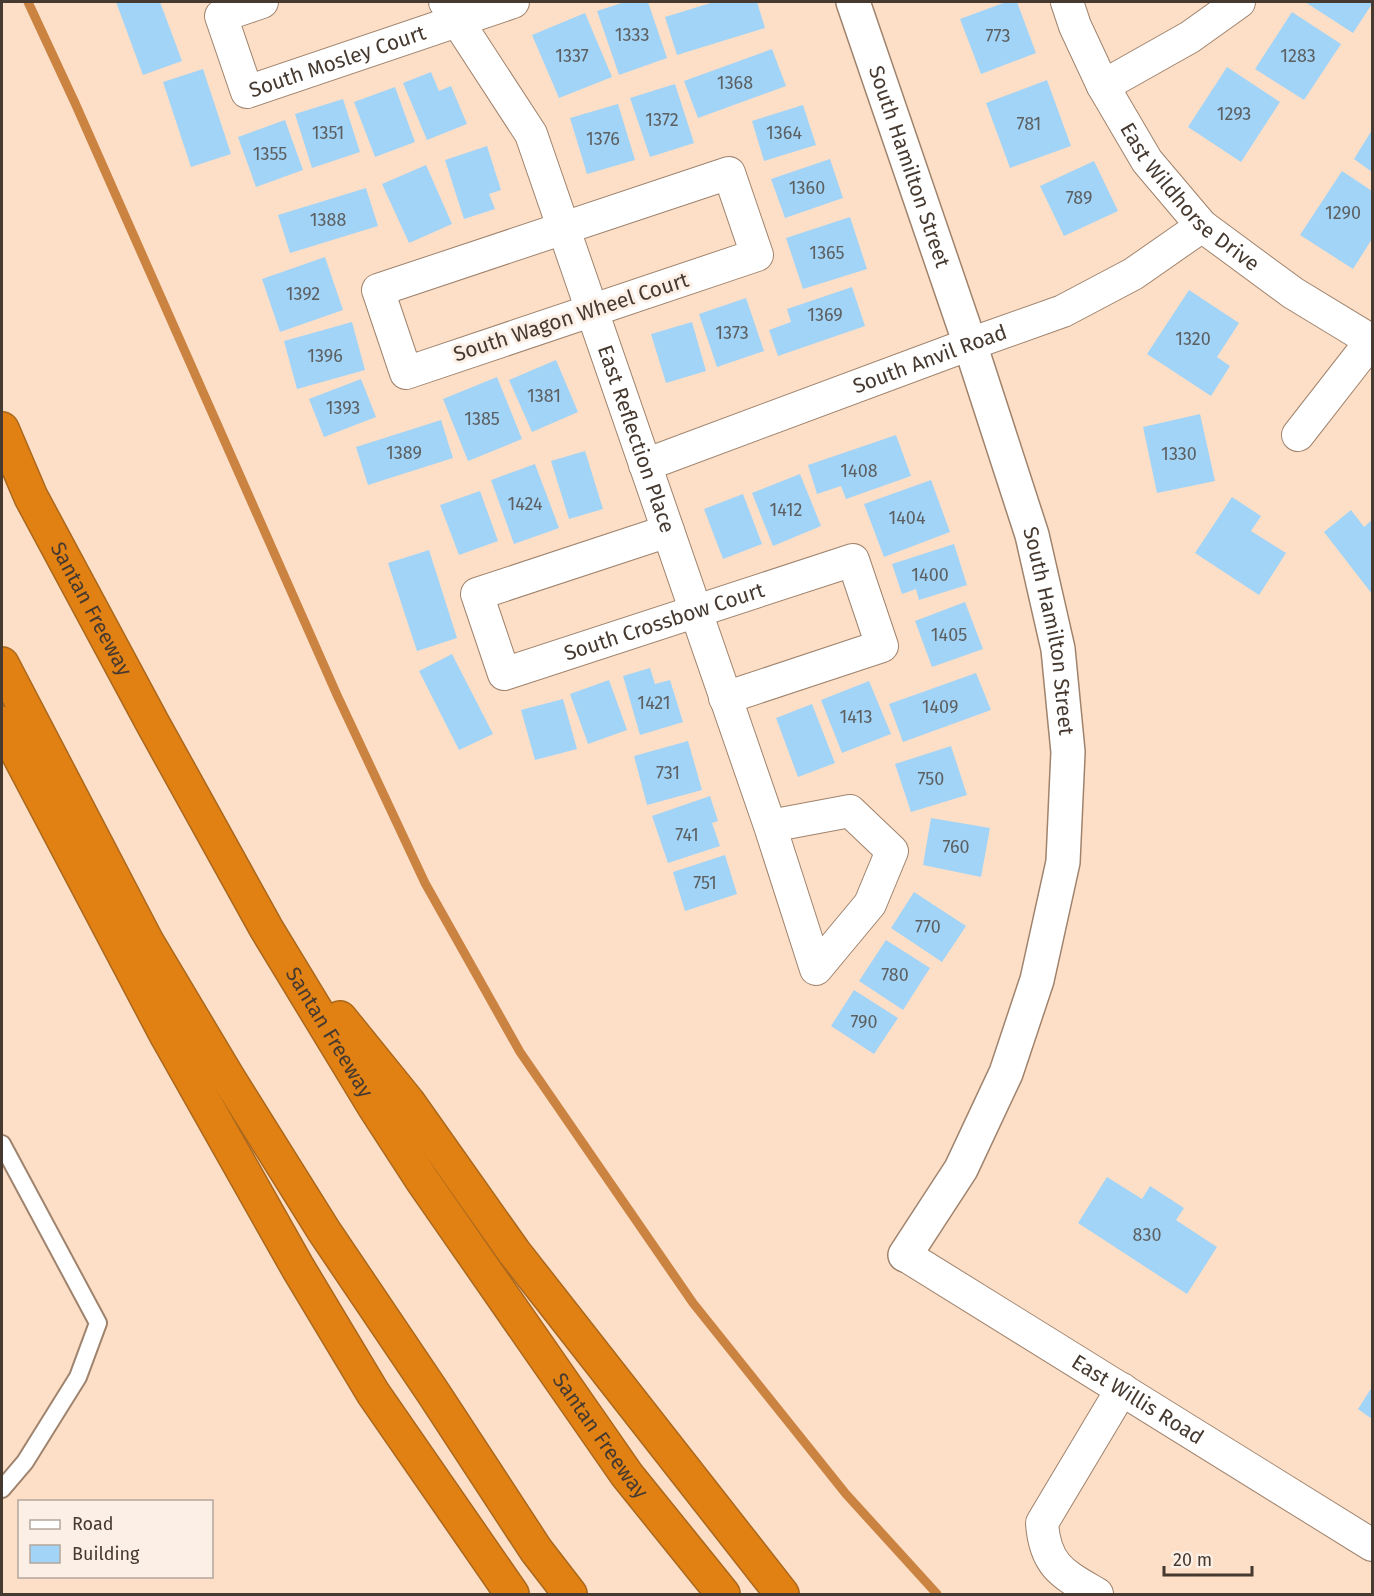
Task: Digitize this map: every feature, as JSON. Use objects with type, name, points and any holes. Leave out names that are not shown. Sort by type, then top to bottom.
[{"type":"highway","name":"Santan Freeway","points":[[2,429],[42,518],[153,724],[266,928],[374,1106],[422,1180],[627,1475],[723,1594]]},
{"type":"highway","points":[[2,664],[147,942],[227,1076],[324,1231],[536,1550],[570,1594]]},
{"type":"highway","points":[[2,723],[167,1036],[298,1268],[373,1394],[512,1594]]},
{"type":"highway","points":[[266,928],[408,1102],[514,1252],[782,1594]]},
{"type":"street","name":"South Mosley Court","points":[[262,2],[221,16],[247,92],[451,11],[513,2]]},
{"type":"street","name":"South Hamilton Street","points":[[853,2],[970,344],[1032,535],[1058,649],[1068,752],[1063,862],[1037,980],[1006,1073],[961,1169],[905,1255]]},
{"type":"street","name":"East Wildhorse Drive","points":[[1067,2],[1075,26],[1103,86],[1147,161],[1202,226],[1293,293],[1372,340]]},
{"type":"street","points":[[1103,86],[1190,37],[1239,2]]},
{"type":"street","name":"East Reflection Place","points":[[451,11],[531,134],[770,826],[816,969],[870,904],[892,851],[850,811],[770,826]]},
{"type":"street","name":"South Wagon Wheel Court","points":[[729,173],[757,255],[406,373],[378,290],[564,229],[729,173]]},
{"type":"street","name":"South Anvil Road","points":[[645,465],[1063,311],[1133,274],[1202,226]]},
{"type":"street","points":[[1298,435],[1372,340]]},
{"type":"street","name":"South Crossbow Court","points":[[668,531],[477,594],[504,674],[854,560],[882,646],[725,698]]},
{"type":"street","name":"East Willis Road","points":[[905,1255],[1372,1545]]},
{"type":"street","points":[[1097,1594],[1057,1568],[1043,1540],[1042,1523],[1122,1389]]},
{"type":"lane","points":[[2,1144],[98,1323],[78,1377],[25,1462],[2,1489]]},
{"type":"building","points":[[116,2],[160,2],[182,61],[143,75]]},
{"type":"building","points":[[625,2],[648,2],[667,58],[619,75],[597,11]]},
{"type":"building","points":[[714,2],[757,2],[765,28],[677,55],[665,17]]},
{"type":"building","points":[[1006,2],[1017,2],[1036,53],[981,74],[960,19]]},
{"type":"building","points":[[1305,2],[1372,2],[1372,4],[1353,33]]},
{"type":"building","points":[[1292,12],[1341,44],[1304,100],[1255,69]]},
{"type":"building","points":[[585,13],[612,77],[559,98],[532,35]]},
{"type":"building","points":[[772,49],[786,86],[698,118],[684,81]]},
{"type":"building","points":[[1227,67],[1280,102],[1241,162],[1188,127]]},
{"type":"building","points":[[203,69],[231,154],[191,167],[163,82]]},
{"type":"building","points":[[431,72],[439,91],[451,86],[467,124],[427,140],[403,83]]},
{"type":"building","points":[[1047,80],[1071,146],[1010,168],[986,103]]},
{"type":"building","points":[[675,84],[694,143],[650,157],[630,98]]},
{"type":"building","points":[[395,87],[415,142],[375,157],[354,102]]},
{"type":"building","points":[[343,99],[360,152],[312,168],[295,114]]},
{"type":"building","points":[[618,104],[635,160],[587,174],[570,118]]},
{"type":"building","points":[[803,105],[816,145],[764,161],[752,121]]},
{"type":"building","points":[[285,120],[303,170],[256,187],[238,137]]},
{"type":"building","points":[[1372,130],[1372,172],[1354,159]]},
{"type":"building","points":[[487,146],[501,190],[489,194],[495,209],[464,219],[445,160]]},
{"type":"building","points":[[830,159],[843,198],[785,218],[771,179]]},
{"type":"building","points":[[1094,161],[1118,211],[1064,236],[1040,186]]},
{"type":"building","points":[[426,165],[452,224],[409,243],[382,184]]},
{"type":"building","points":[[1342,171],[1372,191],[1372,239],[1353,269],[1300,235]]},
{"type":"building","points":[[366,188],[378,226],[290,253],[278,215]]},
{"type":"building","points":[[850,217],[867,269],[803,289],[786,238]]},
{"type":"building","points":[[325,257],[343,310],[280,332],[262,279]]},
{"type":"building","points":[[852,287],[865,326],[778,356],[769,330],[791,322],[787,309]]},
{"type":"building","points":[[1189,290],[1239,323],[1217,357],[1230,366],[1211,396],[1147,354]]},
{"type":"building","points":[[746,298],[764,351],[717,367],[699,314]]},
{"type":"building","points":[[352,322],[365,370],[297,389],[284,341]]},
{"type":"building","points":[[692,322],[706,371],[666,383],[651,334]]},
{"type":"building","points":[[556,360],[578,412],[532,432],[509,380]]},
{"type":"building","points":[[497,377],[522,439],[468,461],[443,399]]},
{"type":"building","points":[[361,379],[376,417],[324,437],[309,399]]},
{"type":"building","points":[[1200,414],[1215,481],[1157,493],[1143,427]]},
{"type":"building","points":[[441,420],[453,458],[368,485],[356,447]]},
{"type":"building","points":[[896,435],[911,476],[846,499],[841,486],[817,494],[808,465]]},
{"type":"building","points":[[585,451],[603,509],[569,519],[551,461]]},
{"type":"building","points":[[535,464],[559,528],[514,544],[491,480]]},
{"type":"building","points":[[800,474],[821,526],[773,546],[752,493]]},
{"type":"building","points":[[931,480],[950,532],[884,557],[864,504]]},
{"type":"building","points":[[480,491],[498,541],[459,555],[440,505]]},
{"type":"building","points":[[743,494],[762,544],[723,559],[704,509]]},
{"type":"building","points":[[1232,497],[1261,516],[1251,531],[1286,553],[1259,595],[1195,553]]},
{"type":"building","points":[[1351,510],[1364,527],[1372,520],[1372,594],[1324,532]]},
{"type":"building","points":[[954,544],[967,585],[919,600],[916,589],[902,594],[892,564]]},
{"type":"building","points":[[429,550],[457,638],[417,651],[388,563]]},
{"type":"building","points":[[965,602],[983,649],[932,667],[915,621]]},
{"type":"building","points":[[452,654],[493,734],[459,750],[419,671]]},
{"type":"building","points":[[650,668],[655,684],[670,680],[683,722],[640,735],[623,676]]},
{"type":"building","points":[[976,673],[991,710],[903,742],[889,704]]},
{"type":"building","points":[[609,680],[627,730],[588,744],[570,694]]},
{"type":"building","points":[[869,681],[891,734],[842,753],[821,700]]},
{"type":"building","points":[[563,699],[577,749],[535,760],[521,710]]},
{"type":"building","points":[[812,704],[835,763],[798,777],[776,718]]},
{"type":"building","points":[[688,741],[702,790],[647,805],[634,756]]},
{"type":"building","points":[[951,746],[967,795],[911,812],[895,764]]},
{"type":"building","points":[[710,796],[718,821],[712,823],[720,846],[668,863],[652,816]]},
{"type":"building","points":[[931,818],[990,828],[981,877],[923,865]]},
{"type":"building","points":[[725,855],[737,894],[685,911],[673,872]]},
{"type":"building","points":[[914,892],[966,926],[942,962],[891,928]]},
{"type":"building","points":[[886,940],[930,968],[903,1010],[859,981]]},
{"type":"building","points":[[854,990],[898,1018],[874,1054],[831,1026]]},
{"type":"building","points":[[1107,1177],[1142,1199],[1150,1186],[1184,1208],[1176,1220],[1217,1247],[1187,1294],[1078,1223]]},
{"type":"building","points":[[1372,1387],[1372,1419],[1358,1409]]},
{"type":"waterway","points":[[28,2],[337,695],[425,883],[520,1052],[693,1303],[846,1494],[937,1594]]}]
